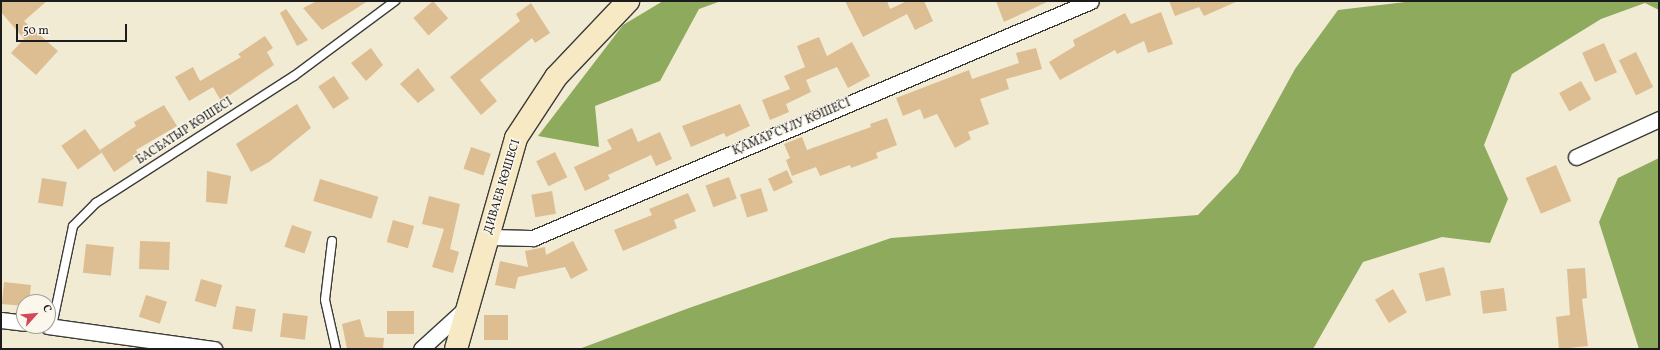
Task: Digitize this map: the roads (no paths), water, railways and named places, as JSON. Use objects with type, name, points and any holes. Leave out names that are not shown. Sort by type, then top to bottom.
[{"type":"street","name":"ДИВАЕВ КӨШЕСІ","points":[[456,349],[470,305],[516,138],[556,77],[628,1]]},
{"type":"street","name":"ҚАМАР СҰЛУ КӨШЕСІ","points":[[488,237],[533,238],[1092,1]]},
{"type":"street","points":[[1576,157],[1659,119]]},
{"type":"street","points":[[422,349],[470,305]]},
{"type":"street","points":[[1,320],[16,322]]},
{"type":"street","points":[[56,327],[214,349]]},
{"type":"lane","name":"БАСБАТЫР КӨШЕСІ","points":[[56,300],[73,226],[96,203],[294,76],[395,1]]},
{"type":"lane","points":[[332,241],[325,300],[336,349]]}]
